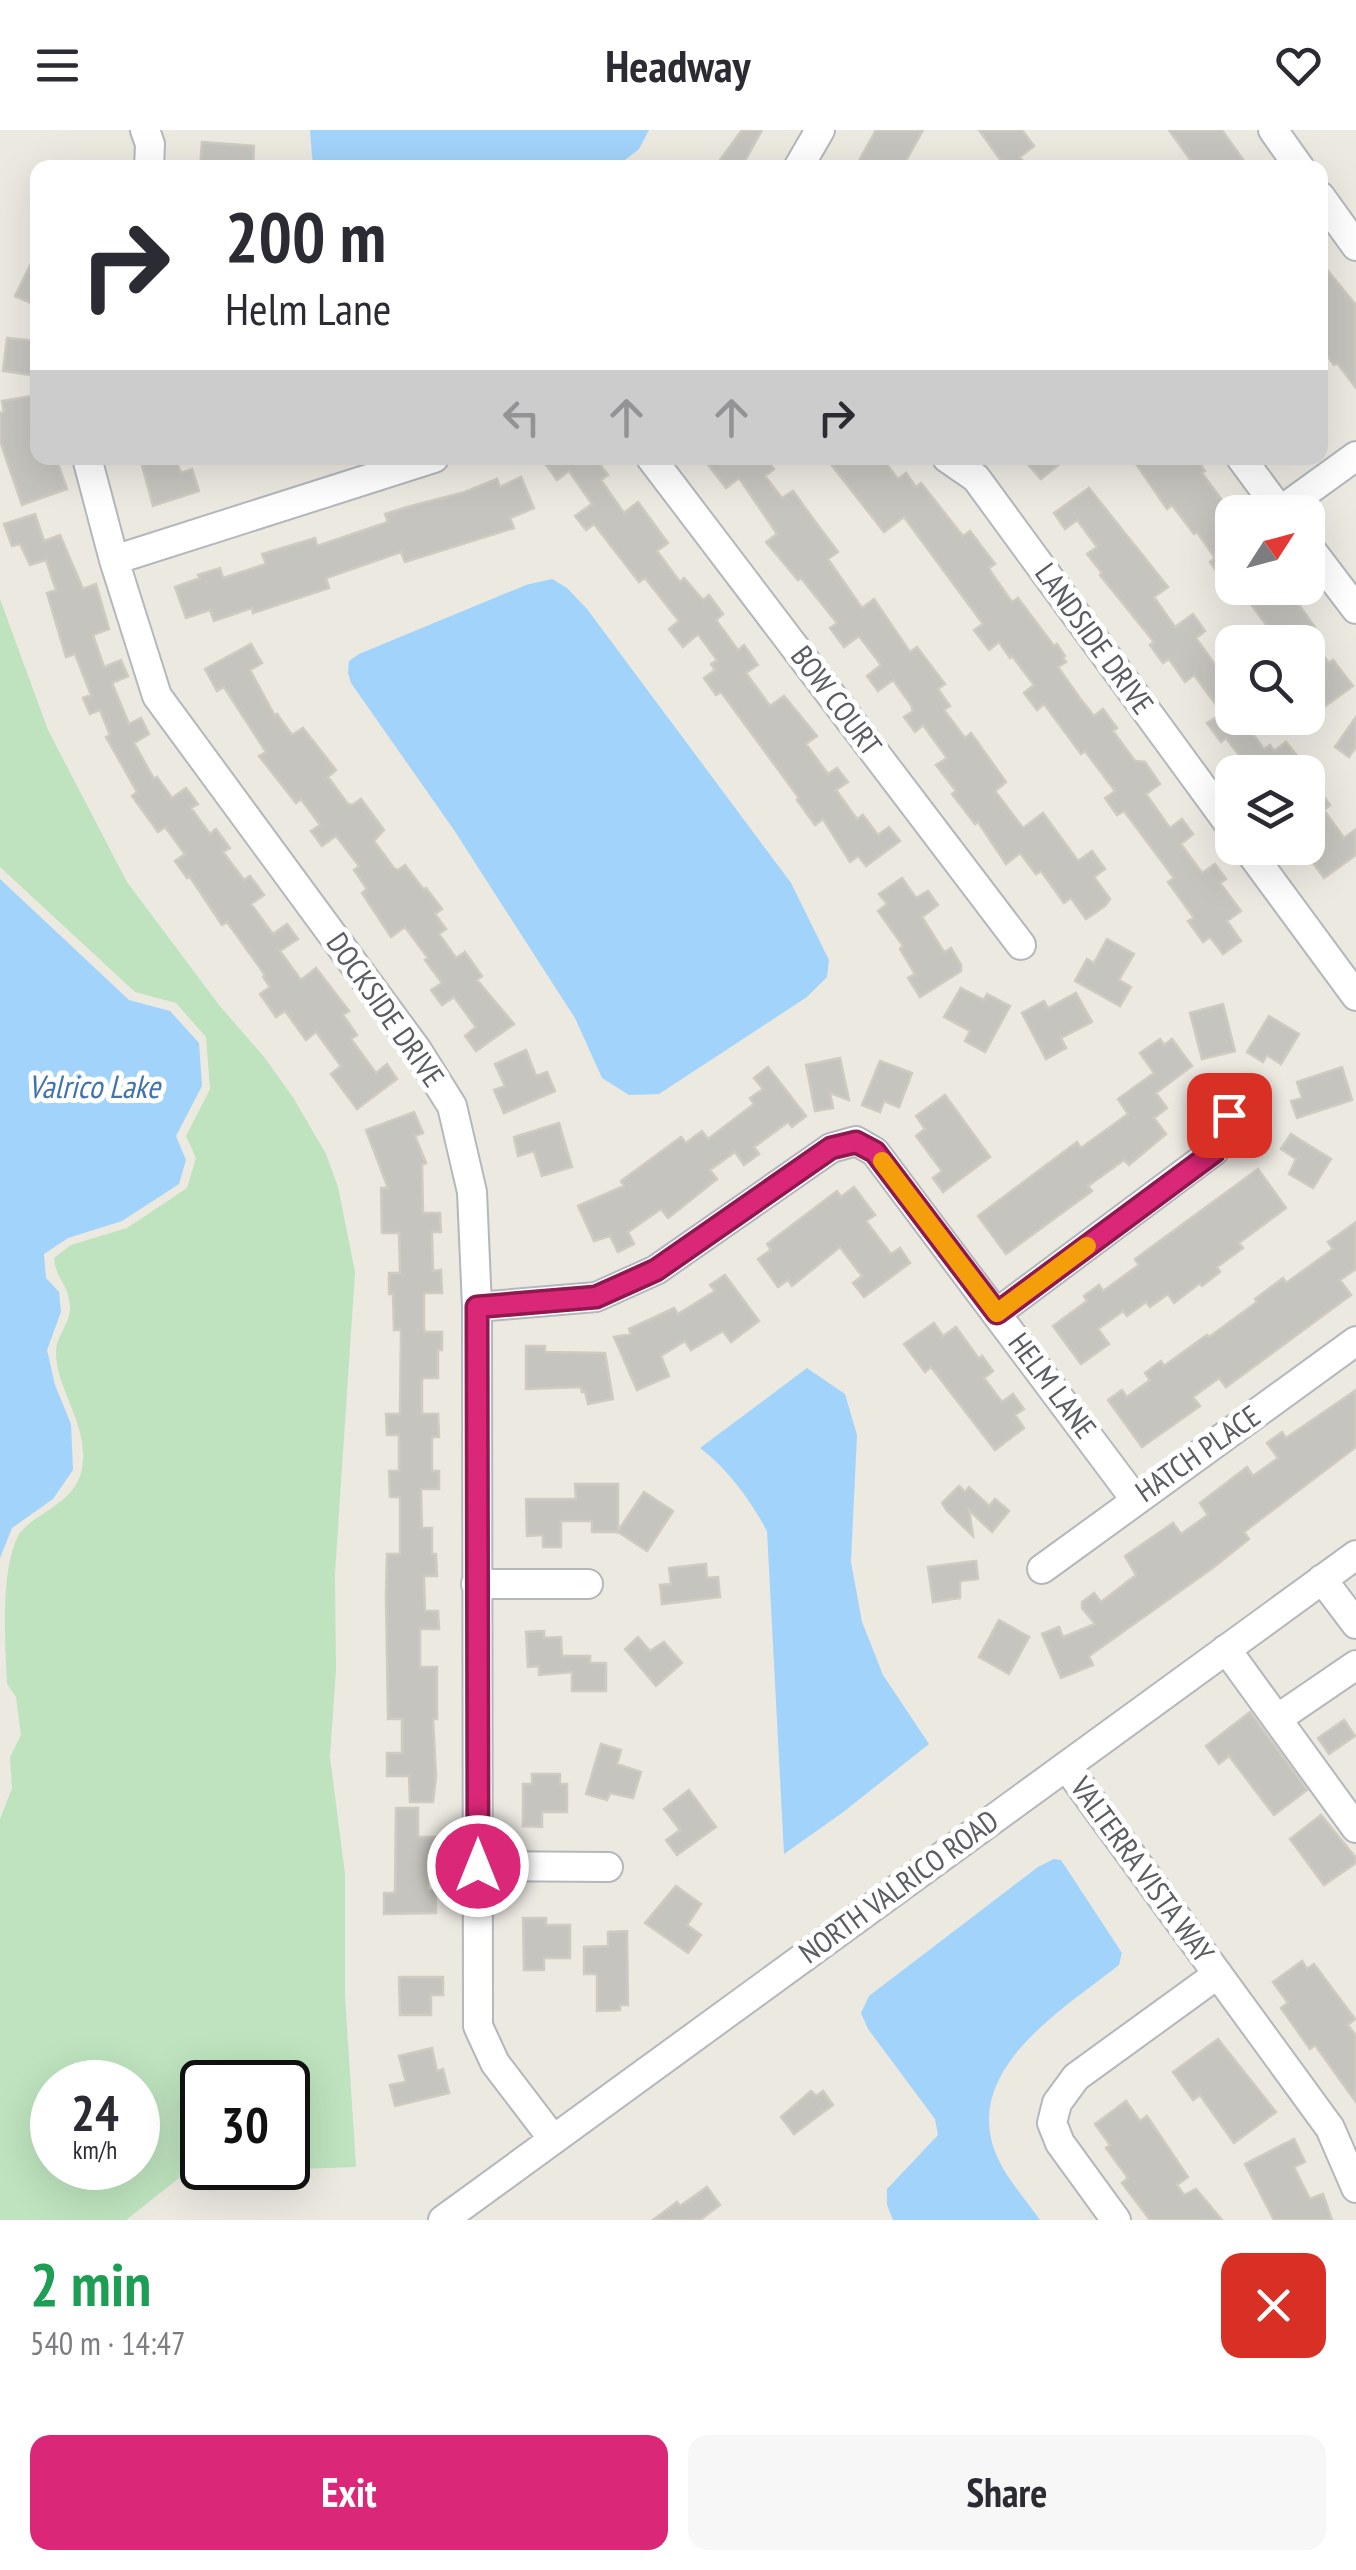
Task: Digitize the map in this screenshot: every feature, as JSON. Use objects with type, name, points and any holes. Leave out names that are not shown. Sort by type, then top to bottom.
[{"type":"street","points":[[146,130],[149,160]]},
{"type":"street","points":[[803,160],[820,130]]},
{"type":"street","points":[[1273,130],[1294,160]]},
{"type":"street","points":[[1328,207],[1356,246]]},
{"type":"street","points":[[1304,495],[1356,456]]},
{"type":"street","name":"DOCKSIDE DRIVE","points":[[89,465],[157,696],[417,1050],[452,1106],[472,1192],[477,1307],[478,2026],[495,2063],[553,2140]]},
{"type":"street","points":[[114,560],[412,465]]},
{"type":"street","name":"BOW COURT","points":[[656,465],[1021,946]]},
{"type":"street","name":"LANDSIDE DRIVE","points":[[957,465],[976,478],[1215,805]]},
{"type":"street","points":[[1246,465],[1268,495]]},
{"type":"street","points":[[1325,568],[1356,608]]},
{"type":"street","points":[[1260,865],[1356,996]]},
{"type":"street","points":[[997,1313],[1214,1152],[1229,1115]]},
{"type":"street","name":"HELM LANE","points":[[477,1307],[596,1297],[656,1270],[831,1148],[856,1142],[875,1152],[1135,1498]]},
{"type":"street","name":"HATCH PLACE","points":[[1042,1569],[1356,1341]]},
{"type":"street","name":"NORTH VALRICO ROAD","points":[[443,2220],[1356,1555]]},
{"type":"street","points":[[1322,1579],[1356,1624]]},
{"type":"street","points":[[476,1584],[588,1584]]},
{"type":"street","points":[[1226,1650],[1356,1828]]},
{"type":"street","points":[[1276,1719],[1356,1666]]},
{"type":"street","name":"VALTERRA VISTA WAY","points":[[1066,1766],[1330,2128],[1356,2188]]},
{"type":"street","points":[[478,1866],[608,1867]]},
{"type":"street","name":"VALTERRA VISTA WAY","points":[[1116,2220],[1060,2142],[1052,2123],[1056,2103],[1076,2077],[1218,1974]]},
{"type":"green space","points":[[0,599],[48,730],[127,882],[294,1099],[326,1154],[338,1187],[355,1272],[335,1573],[336,1669],[330,1757],[345,1874],[345,1996],[356,2167],[310,2169],[310,2060],[180,2060],[179,2178],[126,2220],[0,2220],[0,1819],[12,1788],[10,1757],[21,1735],[16,1697],[7,1684],[6,1586],[19,1534],[72,1491],[82,1469],[83,1453],[77,1422],[57,1365],[57,1344],[70,1307],[54,1258],[71,1245],[127,1228],[187,1188],[196,1158],[186,1136],[210,1089],[206,1037],[176,1003],[135,992],[0,867]]},
{"type":"water","points":[[310,130],[649,130],[639,149],[625,160],[312,160]]},
{"type":"water","points":[[552,579],[587,609],[791,883],[829,960],[827,977],[807,997],[659,1094],[629,1095],[602,1078],[575,1018],[348,673],[349,661],[359,654],[526,585]]},
{"type":"water","name":"Valrico Lake","points":[[0,879],[129,1000],[170,1011],[199,1043],[202,1086],[176,1136],[186,1160],[179,1184],[122,1221],[68,1238],[44,1254],[46,1278],[59,1292],[61,1312],[47,1350],[55,1385],[71,1424],[73,1470],[53,1499],[12,1528],[0,1558]]},
{"type":"water","points":[[807,1368],[845,1394],[857,1435],[851,1562],[862,1622],[883,1675],[929,1744],[784,1854],[767,1531],[738,1486],[700,1448]]},
{"type":"water","points":[[1061,1860],[1122,1953],[1119,1965],[1026,2042],[994,2091],[989,2119],[994,2149],[1040,2220],[893,2220],[887,2205],[887,2189],[938,2135],[935,2119],[868,2029],[861,2013],[869,1996],[1038,1867]]},
{"type":"building","points":[[742,130],[762,130],[745,160],[720,160]]},
{"type":"building","points":[[876,130],[923,130],[906,160],[859,160]]},
{"type":"building","points":[[979,130],[1022,130],[1034,146],[1020,157],[1022,160],[1000,160]]},
{"type":"building","points":[[1169,130],[1222,130],[1243,160],[1190,160]]},
{"type":"building","points":[[202,142],[254,146],[253,160],[201,160]]},
{"type":"building","points":[[30,265],[30,303],[15,296]]},
{"type":"building","points":[[1328,271],[1356,305],[1356,388],[1337,363],[1334,365],[1328,357]]},
{"type":"building","points":[[7,338],[30,340],[30,375],[3,371]]},
{"type":"building","points":[[30,396],[30,465],[58,465],[67,489],[22,505],[0,441],[2,401]]},
{"type":"building","points":[[142,465],[178,465],[181,473],[192,469],[199,491],[153,506]]},
{"type":"building","points":[[546,465],[600,465],[608,475],[601,480],[624,513],[638,502],[668,543],[657,551],[680,582],[684,578],[703,600],[709,595],[723,614],[716,620],[738,650],[744,645],[758,665],[746,673],[770,706],[784,696],[817,736],[806,744],[828,774],[837,768],[848,782],[836,790],[857,819],[863,815],[878,835],[889,827],[900,841],[866,866],[858,856],[850,862],[823,819],[815,825],[721,692],[716,695],[704,678],[715,670],[711,664],[717,660],[698,634],[683,647],[669,629],[679,621],[645,578],[639,582],[594,524],[586,530],[575,516],[592,504],[569,471],[557,480]]},
{"type":"building","points":[[708,465],[771,465],[774,469],[765,476],[782,498],[793,491],[838,552],[828,559],[862,608],[874,599],[910,652],[917,647],[945,684],[938,689],[950,706],[944,710],[965,738],[971,733],[1006,782],[995,791],[1023,828],[1043,813],[1078,861],[1092,851],[1105,869],[1094,877],[1110,899],[1105,906],[1086,919],[1071,898],[1064,903],[1041,871],[1036,874],[1020,853],[1006,864],[978,822],[975,824],[952,794],[956,791],[936,765],[947,758],[923,725],[915,732],[904,717],[913,711],[893,680],[878,691],[867,676],[881,665],[859,636],[844,647],[830,628],[837,623],[766,542],[777,534],[739,478],[726,488]]},
{"type":"building","points":[[831,465],[887,465],[898,479],[906,473],[916,487],[921,483],[963,536],[970,531],[995,564],[989,568],[1012,602],[1018,598],[1065,656],[1066,662],[1058,667],[1079,697],[1094,716],[1103,709],[1117,728],[1113,731],[1135,761],[1145,762],[1160,784],[1146,794],[1170,828],[1182,819],[1193,834],[1181,844],[1202,873],[1215,864],[1226,879],[1220,883],[1241,911],[1227,921],[1241,941],[1223,954],[1210,937],[1203,942],[1188,921],[1194,918],[1168,882],[1174,878],[1124,811],[1117,815],[1105,798],[1115,791],[1044,704],[1037,710],[1024,693],[1034,685],[1012,656],[999,642],[989,650],[974,630],[983,624],[904,517],[884,532]]},
{"type":"building","points":[[1028,465],[1058,465],[1041,479]]},
{"type":"building","points":[[1137,465],[1201,465],[1218,495],[1215,495],[1215,558],[1197,532],[1194,534],[1172,505],[1167,509]]},
{"type":"building","points":[[521,477],[534,508],[510,518],[514,528],[405,562],[401,552],[326,578],[329,588],[253,613],[252,608],[214,621],[210,610],[186,618],[175,587],[200,578],[198,575],[220,568],[223,578],[266,564],[262,554],[315,538],[317,546],[388,522],[385,514],[497,479],[500,487]]},
{"type":"building","points":[[1089,488],[1168,587],[1154,597],[1175,627],[1193,614],[1205,631],[1196,638],[1215,665],[1215,704],[1194,675],[1185,682],[1169,659],[1163,663],[1150,645],[1154,642],[1087,554],[1097,547],[1077,520],[1065,529],[1054,513]]},
{"type":"building","points":[[35,514],[44,541],[60,535],[83,589],[96,584],[109,629],[93,635],[104,667],[121,660],[128,676],[112,683],[129,724],[141,718],[149,734],[134,743],[154,779],[157,777],[172,798],[186,788],[198,804],[191,808],[210,834],[216,829],[230,848],[223,852],[244,880],[250,876],[264,895],[251,904],[273,934],[287,924],[298,939],[280,951],[301,980],[316,968],[349,1011],[343,1015],[357,1035],[351,1039],[376,1073],[387,1064],[397,1079],[357,1109],[331,1074],[341,1066],[316,1032],[306,1040],[285,1011],[276,1017],[260,994],[270,987],[265,975],[227,922],[222,925],[175,861],[185,854],[165,827],[158,832],[132,796],[137,792],[106,737],[110,735],[100,710],[90,714],[83,698],[91,695],[75,654],[66,657],[47,593],[56,590],[46,560],[30,565],[20,544],[12,546],[4,524]]},
{"type":"building","points":[[1251,605],[1299,605],[1313,625],[1266,625]]},
{"type":"building","points":[[251,644],[262,663],[250,670],[275,716],[292,735],[303,728],[336,770],[328,777],[348,804],[361,799],[384,830],[374,841],[394,868],[405,865],[426,888],[442,909],[435,914],[446,929],[439,934],[456,958],[465,952],[482,976],[477,980],[514,1024],[476,1051],[465,1036],[476,1027],[454,997],[442,1005],[431,990],[442,983],[425,960],[428,958],[405,927],[391,937],[362,893],[367,889],[354,870],[359,866],[336,836],[322,846],[311,831],[320,825],[301,799],[296,803],[259,756],[266,752],[224,687],[217,691],[205,669]]},
{"type":"building","points":[[1325,658],[1329,663],[1333,660],[1353,686],[1325,706]]},
{"type":"building","points":[[1356,717],[1356,747],[1349,757],[1335,747]]},
{"type":"building","points":[[1215,718],[1215,734],[1207,723]]},
{"type":"building","points":[[1216,735],[1254,735],[1264,749],[1270,745],[1274,751],[1286,742],[1297,755],[1239,755],[1226,738],[1221,742]]},
{"type":"building","points":[[1325,811],[1344,838],[1356,829],[1356,855],[1324,878],[1315,865],[1325,865]]},
{"type":"building","points":[[902,878],[916,898],[928,891],[938,905],[922,917],[944,952],[951,948],[961,965],[961,971],[920,997],[908,978],[915,974],[900,949],[903,946],[878,911],[887,904],[879,894]]},
{"type":"building","points":[[1107,939],[1134,954],[1119,980],[1131,987],[1120,1006],[1075,981],[1087,959],[1094,963]]},
{"type":"building","points":[[961,988],[984,1000],[987,994],[1010,1006],[985,1052],[965,1041],[970,1031],[944,1017]]},
{"type":"building","points":[[1076,993],[1092,1022],[1061,1038],[1066,1048],[1046,1059],[1022,1013],[1044,1001],[1048,1008]]},
{"type":"building","points":[[1223,1004],[1235,1051],[1202,1059],[1190,1013]]},
{"type":"building","points":[[1269,1016],[1299,1034],[1281,1064],[1267,1055],[1263,1062],[1247,1052]]},
{"type":"building","points":[[1160,1039],[1164,1045],[1172,1039],[1192,1066],[1156,1093],[1167,1108],[1154,1118],[1166,1134],[1129,1165],[1124,1160],[1088,1186],[1092,1191],[1006,1254],[978,1216],[1077,1142],[1081,1148],[1128,1114],[1118,1099],[1154,1073],[1140,1053]]},
{"type":"building","points":[[526,1050],[536,1076],[547,1072],[555,1091],[504,1113],[494,1090],[505,1086],[495,1064]]},
{"type":"building","points":[[840,1058],[849,1100],[830,1093],[833,1108],[815,1111],[806,1065]]},
{"type":"building","points":[[880,1061],[912,1073],[899,1107],[884,1101],[880,1112],[862,1105]]},
{"type":"building","points":[[768,1067],[806,1116],[792,1127],[788,1122],[754,1147],[759,1154],[744,1165],[735,1152],[710,1170],[717,1179],[668,1218],[661,1209],[628,1232],[634,1244],[618,1252],[610,1236],[594,1241],[578,1206],[624,1186],[621,1181],[681,1137],[686,1143],[702,1131],[708,1139],[754,1104],[750,1098],[763,1089],[754,1078]]},
{"type":"building","points":[[1342,1067],[1352,1100],[1297,1118],[1291,1101],[1302,1098],[1297,1082]]},
{"type":"building","points":[[945,1095],[990,1157],[943,1192],[933,1178],[942,1171],[916,1136],[925,1129],[916,1116]]},
{"type":"building","points":[[414,1112],[423,1133],[415,1136],[426,1163],[422,1165],[423,1213],[440,1213],[441,1232],[432,1232],[433,1271],[441,1270],[442,1293],[424,1293],[424,1328],[425,1332],[442,1332],[442,1350],[438,1350],[438,1378],[423,1378],[422,1382],[422,1414],[438,1414],[439,1437],[432,1437],[432,1471],[439,1471],[439,1489],[421,1489],[422,1528],[432,1528],[437,1576],[424,1576],[425,1611],[438,1611],[439,1629],[420,1629],[420,1667],[437,1667],[433,1802],[410,1802],[409,1776],[387,1776],[387,1753],[402,1753],[402,1719],[388,1719],[386,1596],[387,1554],[400,1554],[400,1497],[390,1497],[389,1471],[399,1471],[399,1435],[387,1435],[386,1414],[400,1414],[401,1330],[394,1330],[393,1294],[389,1294],[389,1273],[400,1273],[399,1233],[382,1233],[381,1188],[388,1188],[366,1130]]},
{"type":"building","points":[[559,1123],[572,1167],[542,1176],[534,1151],[518,1156],[514,1137]]},
{"type":"building","points":[[1291,1134],[1331,1159],[1313,1188],[1289,1174],[1296,1159],[1281,1149]]},
{"type":"building","points":[[1258,1169],[1286,1208],[1239,1243],[1243,1248],[1217,1267],[1220,1272],[1202,1286],[1200,1283],[1174,1303],[1168,1294],[1150,1307],[1146,1302],[1127,1316],[1123,1311],[1098,1329],[1109,1344],[1081,1364],[1053,1326],[1087,1301],[1084,1296],[1099,1285],[1103,1291],[1139,1265],[1135,1259]]},
{"type":"building","points":[[854,1187],[875,1215],[866,1221],[891,1254],[900,1248],[910,1263],[864,1297],[853,1283],[862,1276],[840,1247],[792,1286],[788,1280],[778,1287],[758,1259],[771,1250],[767,1244],[837,1191],[841,1197]]},
{"type":"building","points":[[1356,1222],[1356,1269],[1340,1280],[1351,1295],[1226,1387],[1219,1378],[1193,1397],[1200,1406],[1142,1447],[1108,1400],[1122,1390],[1127,1397],[1150,1380],[1145,1373],[1161,1361],[1164,1366],[1209,1337],[1283,1278],[1286,1283],[1333,1249],[1328,1242]]},
{"type":"building","points":[[725,1275],[759,1321],[731,1342],[723,1331],[691,1350],[685,1341],[661,1356],[669,1376],[637,1390],[614,1337],[631,1334],[629,1329],[674,1308],[678,1314],[715,1291],[710,1285]]},
{"type":"building","points":[[934,1323],[943,1336],[956,1327],[993,1371],[984,1378],[1002,1402],[1013,1394],[1024,1409],[1015,1415],[1024,1428],[995,1450],[931,1367],[925,1372],[904,1344]]},
{"type":"building","points":[[526,1346],[545,1346],[545,1352],[605,1353],[613,1399],[588,1404],[581,1387],[526,1389]]},
{"type":"building","points":[[1356,1390],[1356,1447],[1244,1532],[1249,1539],[1214,1567],[1089,1656],[1093,1665],[1061,1678],[1042,1634],[1059,1627],[1063,1637],[1095,1624],[1082,1608],[1082,1602],[1094,1593],[1101,1602],[1136,1575],[1125,1556],[1173,1523],[1181,1534],[1208,1515],[1200,1503],[1247,1467],[1253,1476],[1278,1458],[1267,1443],[1282,1432],[1286,1438]]},
{"type":"building","points":[[575,1484],[618,1484],[618,1531],[644,1492],[673,1511],[647,1551],[618,1532],[592,1532],[592,1521],[561,1521],[561,1547],[543,1547],[543,1535],[527,1536],[526,1499],[576,1499]]},
{"type":"building","points":[[959,1486],[965,1492],[969,1487],[989,1506],[995,1499],[1009,1511],[992,1532],[969,1510],[973,1536],[947,1511],[942,1503]]},
{"type":"building","points":[[976,1561],[978,1579],[960,1581],[960,1598],[933,1602],[928,1567]]},
{"type":"building","points":[[706,1564],[707,1578],[718,1577],[720,1597],[662,1604],[660,1585],[671,1584],[669,1568]]},
{"type":"building","points":[[999,1620],[1029,1637],[1009,1674],[979,1657]]},
{"type":"building","points":[[544,1631],[544,1638],[561,1637],[562,1656],[590,1656],[590,1663],[606,1663],[606,1691],[572,1691],[572,1672],[539,1675],[539,1666],[528,1667],[526,1632]]},
{"type":"building","points":[[638,1637],[650,1651],[664,1642],[682,1663],[656,1686],[625,1649]]},
{"type":"building","points":[[1250,1712],[1307,1790],[1274,1815],[1229,1756],[1219,1764],[1206,1746]]},
{"type":"building","points":[[1344,1720],[1355,1736],[1329,1754],[1318,1738]]},
{"type":"building","points":[[601,1744],[621,1750],[617,1764],[641,1772],[633,1798],[610,1793],[607,1800],[586,1794]]},
{"type":"building","points":[[532,1774],[560,1774],[560,1784],[567,1784],[567,1812],[542,1812],[542,1827],[523,1826],[523,1784],[532,1784]]},
{"type":"building","points":[[689,1790],[716,1827],[677,1855],[666,1840],[680,1830],[664,1809]]},
{"type":"building","points":[[396,1808],[418,1808],[418,1837],[435,1837],[436,1855],[428,1855],[428,1890],[436,1890],[436,1913],[384,1914],[384,1893],[395,1893]]},
{"type":"building","points":[[1321,1815],[1356,1858],[1356,1863],[1324,1885],[1290,1839]]},
{"type":"building","points":[[676,1886],[701,1904],[687,1925],[701,1935],[688,1953],[645,1923]]},
{"type":"building","points":[[523,1918],[546,1918],[546,1925],[570,1925],[570,1958],[544,1958],[544,1970],[524,1970]]},
{"type":"building","points":[[627,1931],[628,2005],[620,2005],[620,2010],[597,2011],[597,1974],[584,1974],[584,1947],[608,1946],[608,1932]]},
{"type":"building","points":[[1302,1961],[1307,1969],[1314,1964],[1355,2019],[1348,2025],[1356,2036],[1356,2102],[1315,2045],[1310,2049],[1281,2008],[1288,2003],[1273,1982]]},
{"type":"building","points":[[399,1977],[443,1977],[443,1995],[431,1995],[431,2015],[400,2015]]},
{"type":"building","points":[[1218,2039],[1276,2112],[1234,2143],[1200,2095],[1193,2100],[1173,2072]]},
{"type":"building","points":[[432,2048],[437,2071],[443,2069],[449,2093],[395,2106],[390,2085],[406,2082],[399,2056]]},
{"type":"building","points":[[811,2091],[816,2096],[823,2091],[833,2105],[794,2134],[781,2117]]},
{"type":"building","points":[[1126,2101],[1140,2121],[1147,2116],[1188,2177],[1177,2185],[1184,2195],[1196,2189],[1222,2220],[1150,2220],[1122,2183],[1128,2178],[1106,2148],[1110,2145],[1095,2124]]},
{"type":"building","points":[[1294,2139],[1305,2162],[1294,2167],[1310,2199],[1323,2194],[1332,2220],[1274,2220],[1245,2164]]},
{"type":"building","points":[[707,2187],[720,2205],[700,2220],[653,2220],[677,2202],[680,2206]]},
{"type":"slow traffic","points":[[882,1161],[997,1313],[1087,1246]]},
{"type":"route","points":[[478,1866],[477,1307],[596,1297],[656,1270],[831,1148],[856,1142],[875,1152],[997,1313],[1214,1152],[1229,1115]]}]
